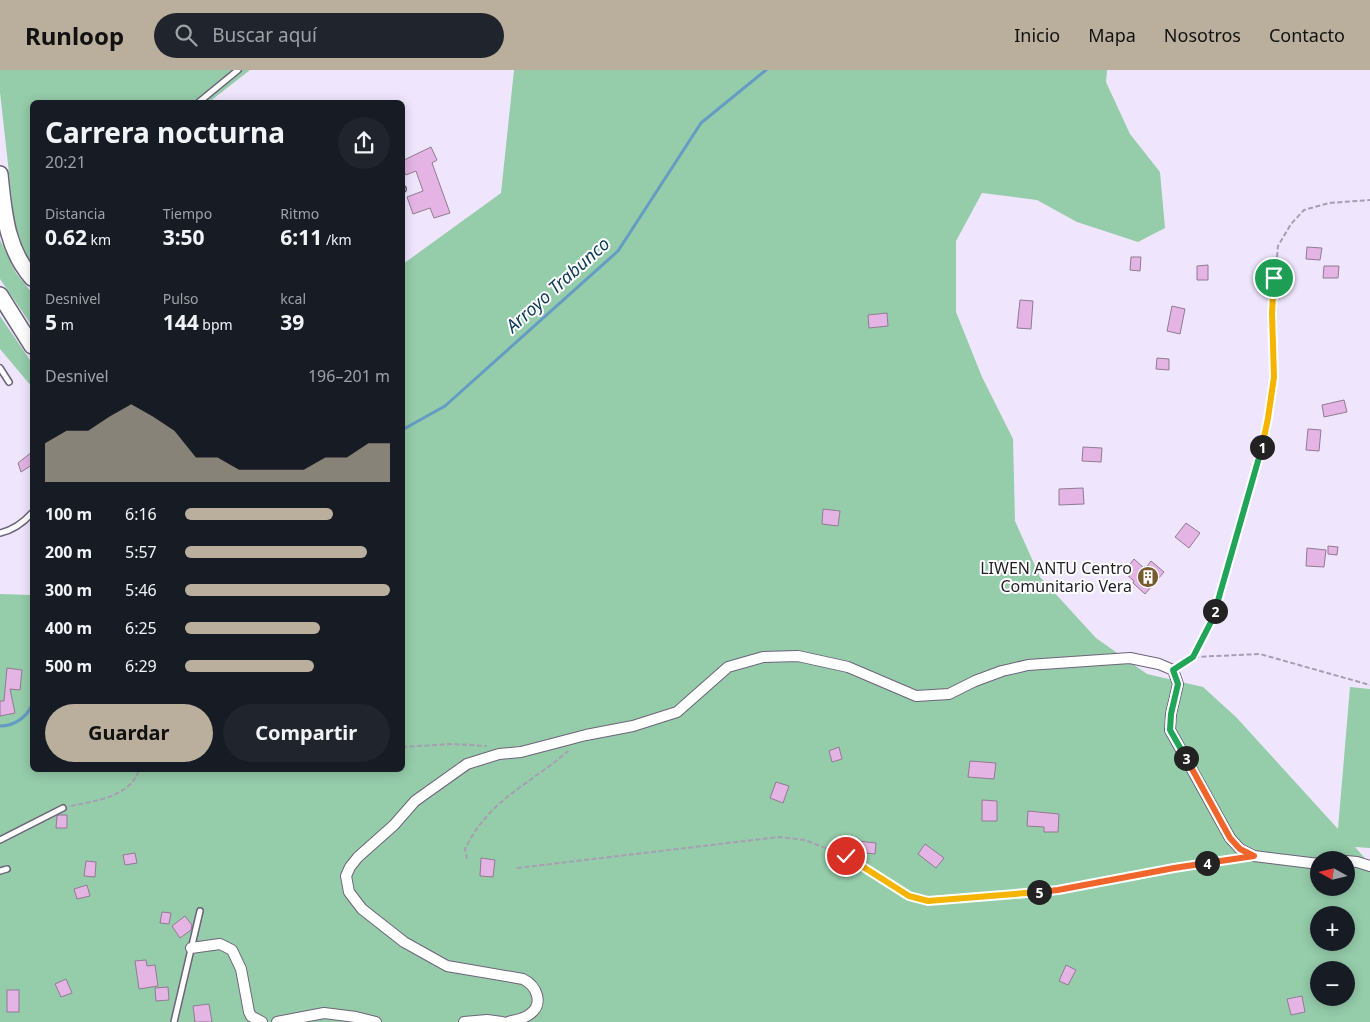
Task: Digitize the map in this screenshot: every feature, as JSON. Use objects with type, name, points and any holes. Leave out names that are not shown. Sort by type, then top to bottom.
[{"type":"street","points":[[0,174],[4,214],[9,236],[17,256],[30,275]]},
{"type":"street","points":[[0,295],[30,343]]},
{"type":"street","points":[[508,1022],[528,1016],[537,1006],[537,993],[529,982],[524,979],[448,966],[404,942],[362,909],[349,892],[346,876],[350,867],[358,857],[394,825],[415,801],[468,764],[499,754],[522,752],[586,735],[633,726],[677,712],[728,667],[763,657],[798,656],[848,666],[916,696],[949,694],[974,681],[1002,671],[1028,665],[1130,658],[1159,664],[1173,670],[1178,684],[1171,714],[1170,730],[1230,838],[1240,849],[1254,856],[1310,863]]},
{"type":"street","points":[[1355,862],[1370,866]]},
{"type":"street","points":[[191,948],[220,944],[232,950],[240,969],[250,1016],[262,1022]]},
{"type":"street","points":[[277,1022],[324,1013],[356,1017],[376,1022]]},
{"type":"street","points":[[464,1022],[487,1020],[502,1022]]},
{"type":"lane","points":[[201,100],[238,70]]},
{"type":"lane","points":[[0,368],[10,382]]},
{"type":"lane","points":[[0,533],[19,526],[30,515]]},
{"type":"lane","points":[[0,840],[63,808]]},
{"type":"lane","points":[[0,872],[7,869]]},
{"type":"lane","points":[[174,1022],[200,911]]},
{"type":"path","points":[[1173,670],[1193,657],[1212,620],[1258,464],[1268,418],[1274,377],[1272,313],[1278,246],[1291,224],[1304,210],[1329,202],[1370,200]]},
{"type":"path","points":[[1193,657],[1260,654],[1370,685]]},
{"type":"path","points":[[467,859],[465,850],[479,825],[497,806],[544,771],[586,735]]},
{"type":"path","points":[[405,747],[452,744],[494,747]]},
{"type":"path","points":[[63,808],[121,793],[136,780],[138,772]]},
{"type":"path","points":[[517,868],[779,837],[805,840],[846,856],[904,893],[928,901],[1058,890],[1174,868],[1254,856]]},
{"type":"green space","points":[[0,70],[250,70],[212,100],[30,100],[30,262],[20,245],[14,218],[0,92]]},
{"type":"green space","points":[[514,70],[1107,70],[1106,82],[1130,134],[1160,172],[1165,228],[1138,242],[1077,222],[1037,200],[982,193],[956,241],[956,312],[982,377],[1013,439],[1015,521],[1040,577],[1096,638],[1147,674],[1203,687],[1236,717],[1338,829],[1350,687],[1370,689],[1370,848],[1355,847],[1370,864],[1370,1022],[0,1022],[0,594],[30,595],[30,772],[405,772],[405,263],[501,193]]},
{"type":"green space","points":[[0,240],[16,273],[30,290],[30,323],[0,279]]},
{"type":"green space","points":[[0,316],[30,360],[30,385],[0,349]]},
{"type":"building","points":[[431,147],[437,160],[432,163],[450,213],[434,218],[430,208],[413,214],[407,197],[423,191],[416,171],[406,175],[405,160]]},
{"type":"building","points":[[1307,247],[1322,248],[1320,260],[1306,259]]},
{"type":"building","points":[[1131,257],[1141,257],[1140,271],[1130,270]]},
{"type":"building","points":[[1208,265],[1208,280],[1197,280],[1197,266]]},
{"type":"building","points":[[1324,266],[1339,266],[1338,278],[1323,278]]},
{"type":"building","points":[[1020,300],[1033,301],[1031,329],[1017,328]]},
{"type":"building","points":[[1172,306],[1185,309],[1180,334],[1167,331]]},
{"type":"building","points":[[887,313],[888,326],[869,328],[868,315]]},
{"type":"building","points":[[1157,358],[1169,359],[1169,370],[1156,369]]},
{"type":"building","points":[[1344,400],[1347,412],[1324,417],[1322,405]]},
{"type":"building","points":[[1308,429],[1321,430],[1319,451],[1306,450]]},
{"type":"building","points":[[1083,447],[1102,448],[1101,462],[1082,461]]},
{"type":"building","points":[[30,454],[30,466],[21,472],[18,463]]},
{"type":"building","points":[[1083,488],[1084,504],[1059,505],[1059,489]]},
{"type":"building","points":[[823,509],[840,511],[838,526],[822,524]]},
{"type":"building","points":[[1186,523],[1200,533],[1189,548],[1175,537]]},
{"type":"building","points":[[1328,546],[1338,547],[1337,555],[1328,554]]},
{"type":"building","points":[[1307,548],[1326,550],[1324,567],[1306,566]]},
{"type":"building","name":"LIWEN ANTU Centro Comunitario Vera","points":[[1134,559],[1145,569],[1151,561],[1164,572],[1145,594],[1124,572]]},
{"type":"building","points":[[7,668],[22,670],[20,690],[10,689],[15,713],[0,716],[0,701],[4,701]]},
{"type":"building","points":[[839,747],[842,759],[832,762],[829,751]]},
{"type":"building","points":[[970,761],[996,763],[994,779],[968,777]]},
{"type":"building","points":[[776,782],[789,786],[783,803],[770,798]]},
{"type":"building","points":[[982,800],[997,801],[997,821],[982,821]]},
{"type":"building","points":[[1028,811],[1059,814],[1058,832],[1044,832],[1044,827],[1027,826]]},
{"type":"building","points":[[67,815],[67,828],[56,828],[57,816]]},
{"type":"building","points":[[849,840],[876,843],[875,854],[848,851]]},
{"type":"building","points":[[925,844],[944,858],[936,868],[918,854]]},
{"type":"building","points":[[135,853],[137,863],[125,865],[123,855]]},
{"type":"building","points":[[481,858],[495,860],[493,877],[480,876]]},
{"type":"building","points":[[86,861],[96,862],[95,877],[84,876]]},
{"type":"building","points":[[87,885],[90,896],[77,899],[74,889]]},
{"type":"building","points":[[162,912],[171,913],[169,924],[160,923]]},
{"type":"building","points":[[185,916],[192,925],[191,930],[180,938],[172,926]]},
{"type":"building","points":[[146,960],[147,966],[155,965],[158,986],[139,989],[135,961]]},
{"type":"building","points":[[1066,965],[1076,970],[1068,985],[1059,981]]},
{"type":"building","points":[[66,979],[72,993],[61,997],[55,984]]},
{"type":"building","points":[[168,987],[169,1000],[156,1001],[155,988]]},
{"type":"building","points":[[7,990],[19,990],[19,1012],[7,1012]]},
{"type":"building","points":[[1302,996],[1305,1012],[1291,1015],[1287,999]]},
{"type":"building","points":[[209,1004],[212,1022],[195,1022],[193,1006]]},
{"type":"waterway","name":"Arroyo Trabunco","points":[[405,428],[445,406],[618,251],[701,123],[766,70]]},
{"type":"waterway","name":"Arroyo Trabunco","points":[[0,726],[10,725],[19,720],[30,708]]},
{"type":"place","name":"LIWEN ANTU Centro Comunitario Vera","points":[[1148,577]]},
{"type":"route","points":[[846,856],[909,896],[928,901],[1058,890],[1174,868],[1254,856],[1240,849],[1230,838],[1170,730],[1171,714],[1178,684],[1173,670],[1193,657],[1212,620],[1258,464],[1268,418],[1274,377],[1272,313],[1274,278]]}]
